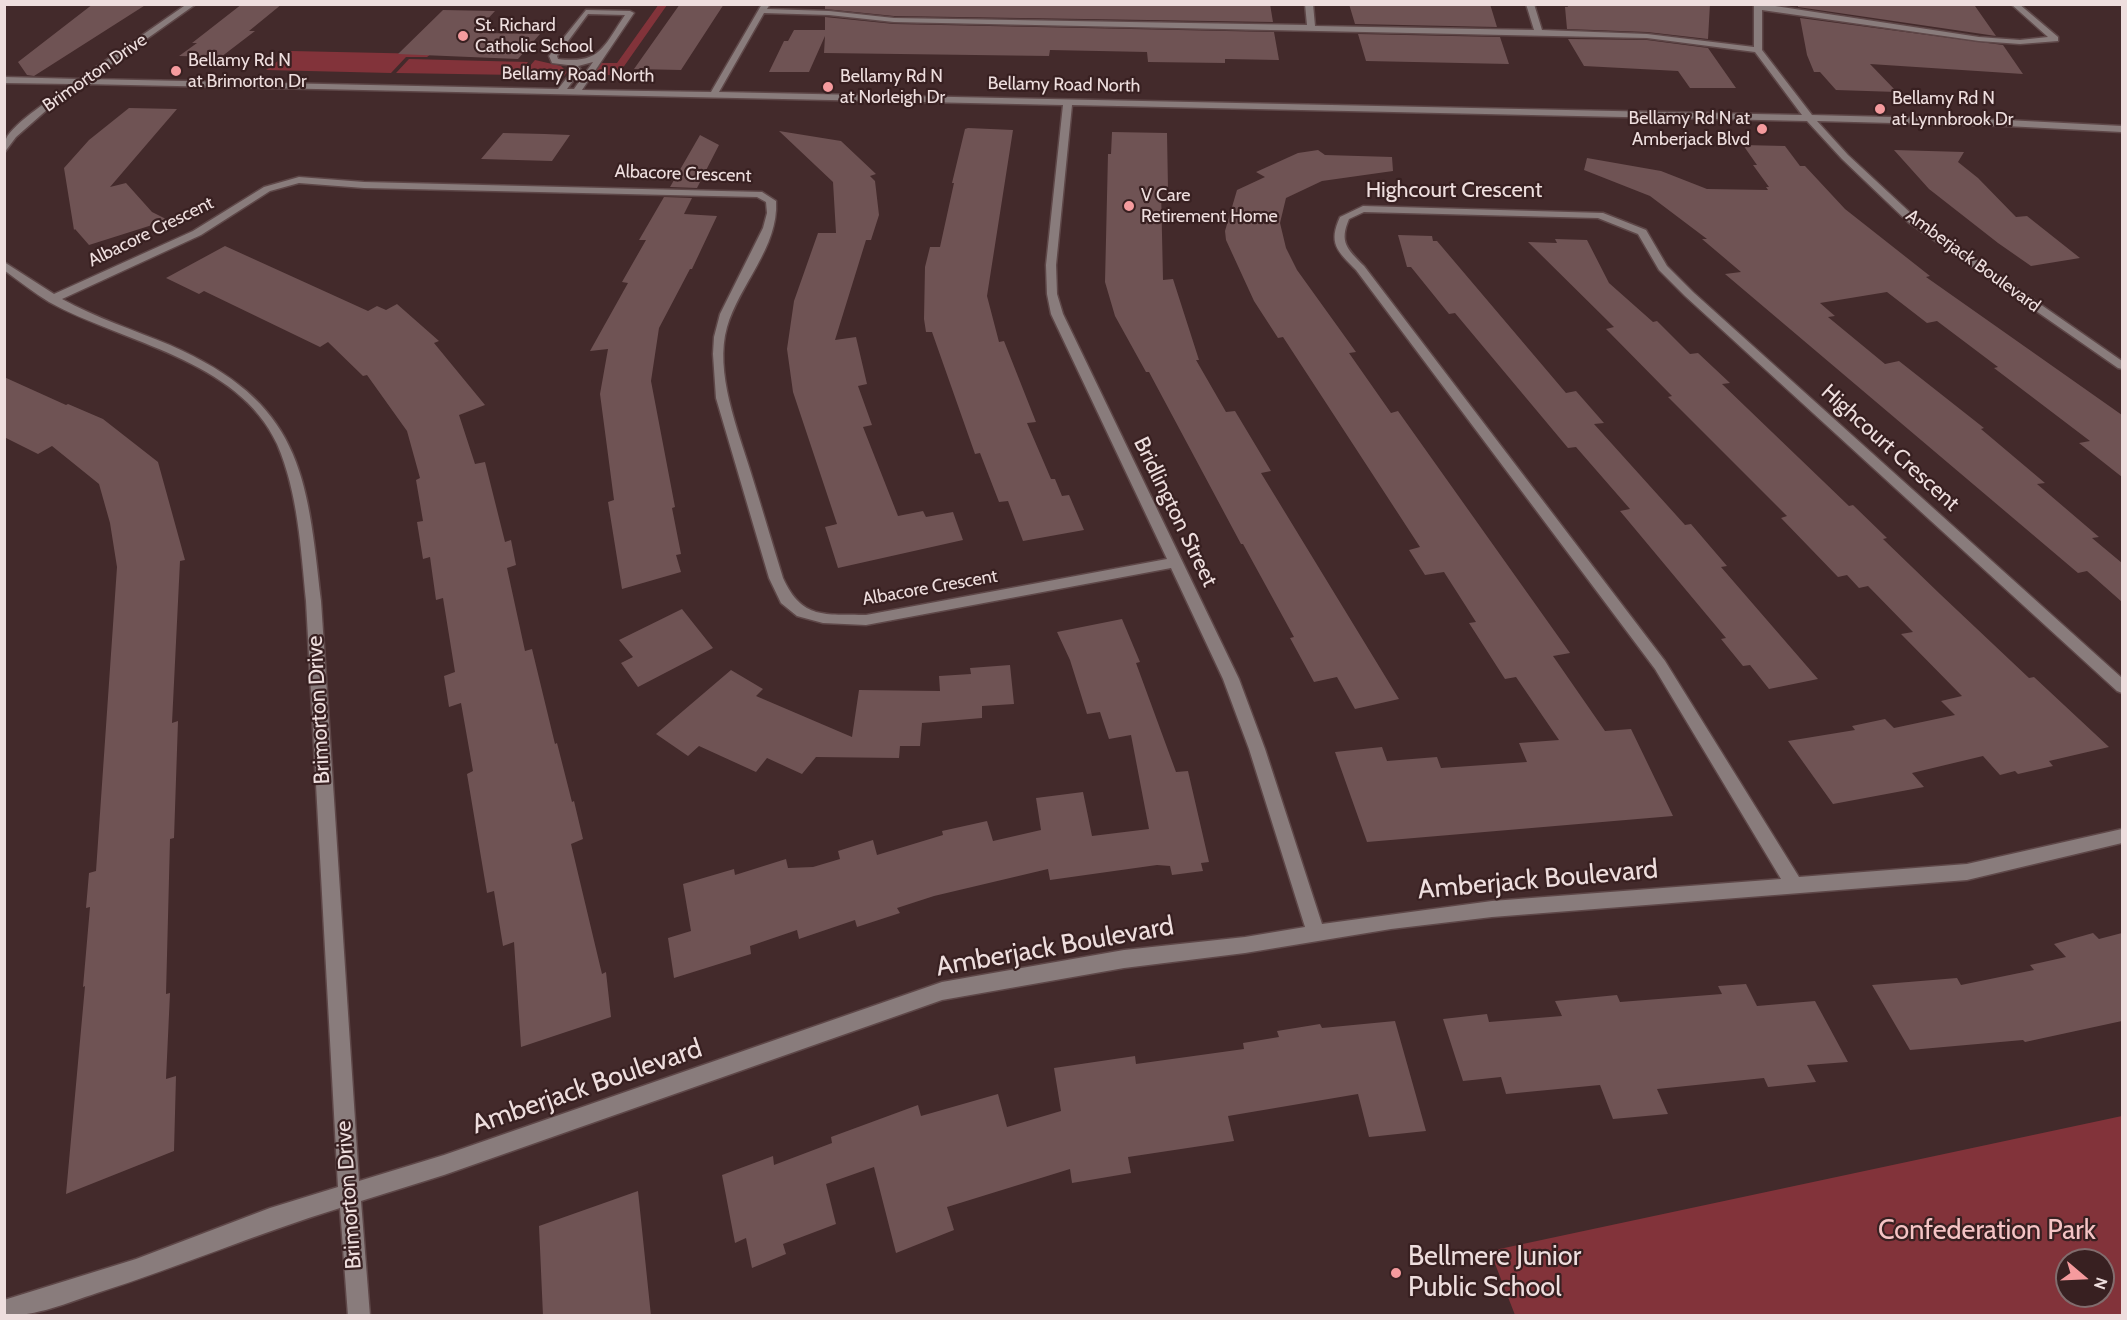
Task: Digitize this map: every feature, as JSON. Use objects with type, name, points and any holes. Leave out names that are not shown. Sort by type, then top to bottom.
[{"type":"street","name":"Brimorton Drive","points":[[4,150],[12,136],[46,106],[193,4]]},
{"type":"street","points":[[577,91],[637,4]]},
{"type":"street","points":[[1309,4],[1311,27]]},
{"type":"street","points":[[1530,4],[1538,32]]},
{"type":"street","points":[[714,94],[764,8],[894,20],[1311,27],[1647,36],[1758,50],[1758,6],[1979,39],[2020,42],[2055,39],[2014,4]]},
{"type":"street","points":[[600,56],[572,65],[555,61],[552,56],[586,12],[630,13]]},
{"type":"street","name":"Amberjack Boulevard","points":[[1758,50],[1809,118],[1845,157],[1912,220],[2122,366]]},
{"type":"street","points":[[561,91],[577,70],[572,65]]},
{"type":"street","name":"Bellamy Road North","points":[[4,80],[1809,118],[2006,123],[2122,129]]},
{"type":"street","name":"Bridlington Street","points":[[1068,102],[1052,265],[1052,294],[1073,351],[1231,679],[1246,716],[1316,934]]},
{"type":"street","name":"Albacore Crescent","points":[[52,299],[197,233],[267,189],[299,180],[364,185],[759,194],[771,201],[774,210],[768,230],[726,309],[720,332],[718,367],[722,398],[776,578],[786,599],[798,610],[821,618],[866,620],[1175,562]]},
{"type":"street","name":"Highcourt Crescent","points":[[1794,885],[1660,665],[1360,268],[1343,251],[1338,233],[1345,217],[1363,209],[1559,212],[1599,215],[1642,232],[1664,268],[1689,294],[2122,687]]},
{"type":"street","name":"Brimorton Drive","points":[[4,266],[52,299],[74,311],[198,361],[212,370],[259,408],[272,424],[290,463],[301,510],[313,602],[358,1316]]},
{"type":"street","name":"Amberjack Boulevard","points":[[4,1311],[136,1270],[240,1229],[463,1158],[942,991],[1124,958],[1245,945],[1391,921],[1492,909],[1966,872],[2122,836]]},
{"type":"green space","points":[[659,4],[667,5],[620,72],[613,75],[593,75],[601,63],[617,63]]},
{"type":"green space","points":[[291,51],[431,54],[427,57],[406,57],[391,73],[266,70]]},
{"type":"green space","points":[[409,59],[528,62],[518,75],[396,73]]},
{"type":"green space","points":[[535,60],[561,66],[567,72],[564,76],[522,75]]},
{"type":"green space","name":"Confederation Park","points":[[2122,1116],[2122,1315],[1515,1315],[1490,1251]]},
{"type":"building","points":[[93,4],[147,4],[34,76],[27,75],[18,62]]},
{"type":"building","points":[[242,4],[282,4],[249,31],[255,31],[221,57],[179,56],[197,43],[192,43]]},
{"type":"building","points":[[680,4],[724,4],[681,70],[634,69]]},
{"type":"building","points":[[825,4],[1270,4],[1273,22],[894,16],[825,9]]},
{"type":"building","points":[[1349,4],[1490,4],[1497,27],[1355,24]]},
{"type":"building","points":[[1567,4],[1710,4],[1708,39],[1647,32],[1567,29],[1565,7],[1568,7]]},
{"type":"building","points":[[1798,4],[1975,6],[1996,36],[1798,7]]},
{"type":"building","points":[[443,10],[495,11],[483,24],[491,24],[483,33],[540,34],[518,59],[398,54]]},
{"type":"building","points":[[825,17],[894,24],[1274,32],[1279,60],[1225,59],[1225,63],[1148,62],[1147,52],[1050,50],[1049,56],[824,53],[825,36],[809,72],[769,72],[784,41],[788,41],[794,30],[825,30]]},
{"type":"building","points":[[1800,18],[2003,45],[2023,74],[1870,64],[1897,92],[1836,90],[1820,72],[1814,72],[1807,55]]},
{"type":"building","points":[[1358,34],[1500,37],[1509,64],[1366,61]]},
{"type":"building","points":[[1568,39],[1647,40],[1708,48],[1736,88],[1690,88],[1678,71],[1584,66]]},
{"type":"building","points":[[129,108],[177,109],[110,187],[126,183],[152,212],[168,220],[89,245],[74,230],[64,168],[89,140]]},
{"type":"building","points":[[965,129],[1013,130],[987,296],[999,342],[1004,341],[1036,422],[1027,423],[1051,479],[1055,479],[1062,496],[1069,495],[1084,530],[1023,541],[1008,501],[999,502],[980,453],[975,454],[932,332],[926,332],[925,267],[930,247],[940,247],[954,183],[952,183]]},
{"type":"building","points":[[779,131],[841,141],[876,174],[870,176],[875,181],[879,215],[871,240],[866,240],[835,340],[856,337],[867,384],[858,386],[872,425],[863,427],[898,516],[923,511],[926,517],[953,512],[963,540],[838,568],[825,527],[837,524],[793,392],[787,349],[794,301],[818,233],[836,233],[833,182]]},
{"type":"building","points":[[1112,132],[1167,133],[1168,189],[1161,189],[1163,280],[1173,279],[1199,360],[1196,360],[1226,412],[1235,411],[1271,471],[1261,473],[1399,699],[1355,709],[1337,677],[1314,682],[1290,638],[1294,637],[1241,544],[1149,372],[1146,372],[1115,316],[1105,282],[1108,154],[1111,154]]},
{"type":"building","points":[[503,133],[570,135],[552,161],[481,159]]},
{"type":"building","points":[[700,135],[719,145],[697,188],[670,187]]},
{"type":"building","points":[[1743,145],[1785,146],[1800,166],[1805,166],[1845,209],[1930,276],[1926,277],[2122,415],[2122,477],[2079,443],[2090,441],[1994,368],[1998,367],[1937,321],[1927,323],[1887,292],[1820,303],[1835,316],[1828,317],[1885,364],[1899,361],[1984,428],[1981,429],[2045,483],[2037,484],[2099,537],[2092,538],[2122,563],[2122,602],[2087,571],[2078,573],[1725,274],[1741,272],[1702,239],[1707,239],[1650,196],[1584,170],[1587,158],[1661,171],[1707,189],[1768,190],[1766,187],[1769,187],[1753,165],[1757,165]]},
{"type":"building","points":[[1318,150],[1325,155],[1392,157],[1393,171],[1322,181],[1286,198],[1280,223],[1286,248],[1297,270],[1356,352],[1349,353],[1391,413],[1398,411],[1570,653],[1553,656],[1605,731],[1631,729],[1673,816],[1367,842],[1335,752],[1382,747],[1387,761],[1437,757],[1441,768],[1527,762],[1519,743],[1559,740],[1516,677],[1505,679],[1469,623],[1476,622],[1444,572],[1425,575],[1409,550],[1420,547],[1283,337],[1278,338],[1254,301],[1226,240],[1225,231],[1237,190],[1265,177],[1256,172],[1298,153]]},
{"type":"building","points":[[1894,150],[1964,152],[1958,162],[1978,178],[2016,217],[2027,216],[2080,258],[2031,266],[1929,189]]},
{"type":"building","points":[[664,197],[692,198],[684,214],[717,216],[692,269],[659,328],[651,381],[675,507],[672,508],[681,554],[676,555],[681,572],[622,589],[608,502],[614,500],[600,394],[608,349],[590,351],[628,283],[622,282],[646,240],[639,240]]},
{"type":"building","points":[[1398,235],[1432,236],[1433,241],[1437,241],[1566,393],[1576,391],[1604,423],[1594,424],[1685,525],[1691,524],[1727,566],[1721,567],[1818,679],[1769,689],[1750,665],[1743,666],[1721,639],[1726,638],[1620,511],[1630,509],[1576,447],[1568,448],[1455,313],[1449,314],[1411,267],[1407,267]]},
{"type":"building","points":[[1555,239],[1587,240],[1609,283],[1653,322],[1657,321],[1690,354],[1698,353],[1730,383],[1722,384],[1849,506],[1853,505],[1887,538],[1883,539],[1940,594],[2029,678],[2034,677],[2109,747],[2049,761],[2053,766],[2018,774],[2015,771],[2000,775],[1983,756],[1912,773],[1924,787],[1833,804],[1788,741],[1855,730],[1852,726],[1885,719],[1894,728],[1955,715],[1941,701],[1962,696],[1901,634],[1913,632],[1868,586],[1859,588],[1847,575],[1838,577],[1781,518],[1787,516],[1668,397],[1672,396],[1606,329],[1614,327],[1528,242],[1557,243]]},
{"type":"building","points":[[225,246],[368,311],[377,306],[386,310],[397,304],[439,341],[434,343],[485,405],[459,415],[475,464],[485,462],[505,542],[511,540],[516,565],[507,568],[525,651],[532,649],[555,744],[557,743],[583,839],[571,844],[602,974],[606,972],[611,1017],[521,1047],[514,942],[503,946],[494,891],[487,893],[467,774],[473,771],[461,703],[449,707],[444,676],[455,672],[443,598],[436,600],[430,557],[423,559],[417,522],[423,521],[416,480],[420,478],[407,431],[367,375],[363,376],[328,342],[320,347],[204,291],[199,294],[166,278]]},
{"type":"building","points":[[4,377],[103,419],[158,462],[185,560],[180,561],[172,723],[178,721],[174,838],[170,839],[166,994],[170,993],[166,1079],[176,1076],[174,1151],[66,1194],[85,986],[83,987],[90,907],[86,908],[89,873],[96,871],[117,567],[110,523],[99,484],[52,446],[38,454],[4,437]]},
{"type":"building","points":[[682,609],[713,648],[638,687],[621,663],[633,657],[619,640]]},
{"type":"building","points":[[1122,619],[1140,662],[1136,663],[1176,772],[1188,771],[1209,862],[1201,863],[1203,871],[1172,875],[1170,866],[1157,865],[1050,880],[1048,869],[934,896],[897,908],[900,913],[857,927],[855,920],[799,939],[797,930],[750,946],[751,954],[674,978],[668,938],[691,931],[683,884],[734,869],[735,875],[786,859],[788,868],[813,867],[840,859],[838,851],[873,840],[877,855],[943,835],[942,831],[987,821],[993,841],[1041,830],[1036,798],[1083,792],[1092,836],[1149,829],[1131,735],[1109,739],[1100,712],[1087,714],[1070,660],[1057,632]]},
{"type":"building","points":[[1010,665],[1014,704],[982,706],[982,718],[922,723],[920,746],[900,746],[899,758],[816,757],[802,774],[767,758],[756,772],[699,746],[688,756],[656,734],[731,670],[763,689],[756,696],[852,737],[859,690],[940,691],[939,676],[971,674],[970,668]]},
{"type":"building","points":[[2093,933],[2099,939],[2122,933],[2122,1021],[2025,1042],[2023,1040],[1910,1050],[1872,985],[1957,978],[1961,985],[2034,970],[2030,965],[2066,957],[2054,944]]},
{"type":"building","points":[[1746,984],[1757,1006],[1815,1001],[1848,1062],[1807,1065],[1816,1082],[1768,1087],[1764,1078],[1657,1089],[1668,1114],[1613,1119],[1600,1085],[1506,1094],[1501,1077],[1463,1081],[1443,1019],[1487,1014],[1489,1022],[1562,1016],[1555,1001],[1617,995],[1620,1002],[1722,994],[1718,986]]},
{"type":"building","points":[[1395,1021],[1426,1131],[1369,1137],[1358,1094],[1228,1116],[1234,1141],[1128,1157],[1131,1173],[1072,1183],[1070,1169],[947,1207],[954,1230],[896,1253],[874,1167],[826,1184],[836,1224],[783,1244],[786,1254],[752,1268],[746,1238],[735,1243],[722,1175],[773,1156],[774,1165],[832,1143],[831,1137],[918,1105],[921,1116],[998,1094],[1007,1127],[1061,1111],[1054,1068],[1135,1056],[1136,1064],[1244,1049],[1243,1043],[1279,1037],[1277,1031],[1320,1024],[1322,1028]]},
{"type":"building","points":[[638,1191],[651,1316],[543,1316],[539,1226]]},
{"type":"place","name":"St. Richard Catholic School","points":[[463,36]]},
{"type":"place","name":"Bellamy Rd N at Brimorton Dr","points":[[176,71]]},
{"type":"place","name":"Bellamy Rd N at Norleigh Dr","points":[[828,87]]},
{"type":"place","name":"Bellamy Rd N at Lynnbrook Dr","points":[[1880,109]]},
{"type":"place","name":"Bellamy Rd N at Amberjack Blvd","points":[[1762,129]]},
{"type":"place","name":"V Care Retirement Home","points":[[1129,206]]},
{"type":"place","name":"Bellmere Junior Public School","points":[[1396,1273]]}]
